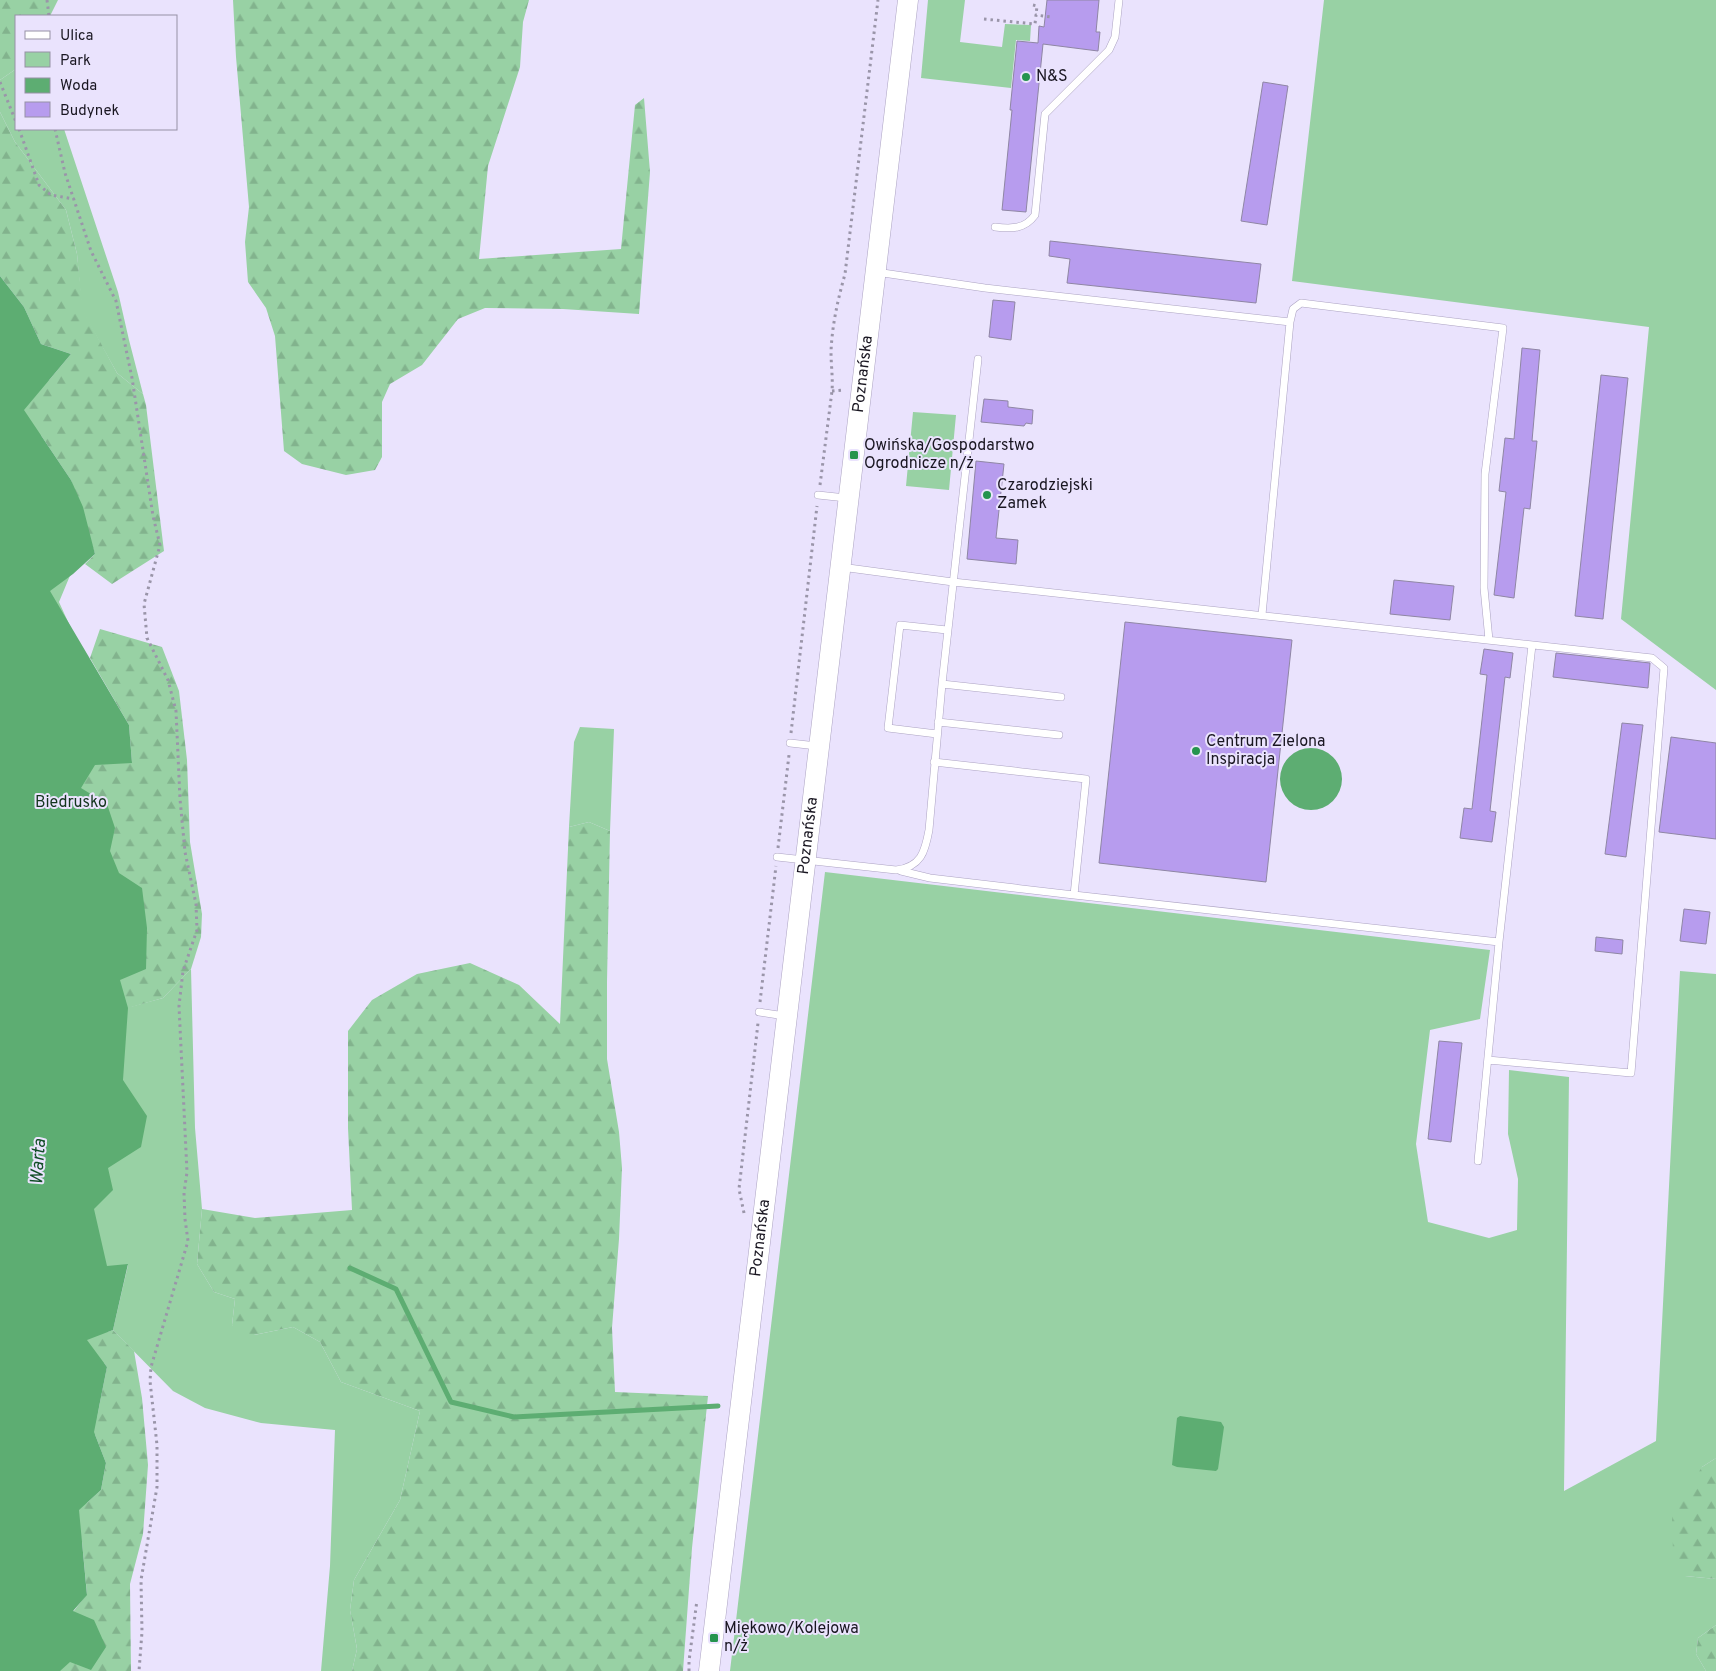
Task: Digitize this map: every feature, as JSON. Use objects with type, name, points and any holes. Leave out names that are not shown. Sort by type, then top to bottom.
[{"type":"main road","name":"Poznańska","points":[[709,1671],[908,0]]},
{"type":"lane","points":[[996,228],[1020,228],[1030,223],[1035,215],[1045,114],[1109,50],[1115,37],[1119,0]]},
{"type":"lane","points":[[876,272],[985,288],[1290,322]]},
{"type":"lane","points":[[1262,615],[1290,322],[1293,310],[1302,303],[1503,328],[1486,474],[1484,588],[1489,640]]},
{"type":"lane","points":[[896,870],[908,869],[916,863],[926,843],[929,830],[947,630],[978,359]]},
{"type":"lane","points":[[818,495],[849,498]]},
{"type":"lane","points":[[841,567],[953,582],[1652,658],[1664,668],[1631,1073],[1488,1060]]},
{"type":"lane","points":[[937,734],[888,728],[900,625],[947,630]]},
{"type":"lane","points":[[1478,1161],[1499,942],[1532,645]]},
{"type":"lane","points":[[942,684],[1061,697]]},
{"type":"lane","points":[[938,722],[1059,735]]},
{"type":"lane","points":[[790,743],[820,746]]},
{"type":"lane","points":[[934,762],[1086,779],[1074,895]]},
{"type":"lane","points":[[777,856],[896,870],[930,878],[1499,942]]},
{"type":"lane","points":[[759,1012],[788,1016]]},
{"type":"path","points":[[47,0],[48,15]]},
{"type":"path","points":[[745,1218],[739,1189],[818,495],[832,391],[831,352],[837,303],[845,274],[878,0]]},
{"type":"path","points":[[984,19],[1035,24],[1037,6],[1033,5]]},
{"type":"path","points":[[1036,15],[1050,17]]},
{"type":"path","points":[[0,82],[15,120]]},
{"type":"path","points":[[19,130],[39,185],[51,194],[74,199]]},
{"type":"path","points":[[55,130],[74,199],[91,251],[116,301],[132,378],[153,516],[160,545],[144,604],[147,638],[168,680],[176,711],[185,852],[196,904],[197,930],[183,971],[179,1006],[187,1172],[184,1193],[188,1241],[151,1367],[150,1381],[157,1445],[157,1487],[141,1580],[142,1632],[139,1671]]},
{"type":"path","points":[[689,1671],[699,1594]]},
{"type":"green space","points":[[0,0],[58,0],[50,15],[15,15],[15,70],[0,80]]},
{"type":"green space","points":[[233,0],[529,0],[523,22],[520,67],[488,166],[479,259],[621,249],[635,105],[644,98],[650,172],[639,314],[563,309],[485,308],[458,319],[422,365],[390,384],[382,402],[382,457],[375,470],[346,475],[302,464],[284,451],[275,336],[266,308],[248,282],[245,242],[249,207]]},
{"type":"green space","points":[[928,0],[965,0],[960,42],[1002,47],[1005,24],[1031,25],[1030,41],[1016,40],[1011,88],[921,78]]},
{"type":"green space","points":[[1324,0],[1716,0],[1716,690],[1621,619],[1649,327],[1292,281]]},
{"type":"green space","points":[[15,70],[15,130],[64,130],[118,292],[143,394],[117,373],[82,310],[77,254],[66,210],[15,142],[0,112],[0,80]]},
{"type":"green space","points":[[0,112],[15,142],[66,210],[77,254],[83,310],[117,373],[143,394],[146,405],[164,551],[112,584],[85,564],[95,554],[71,480],[24,410],[71,354],[41,344],[24,307],[0,276]]},
{"type":"green space","name":"Biedrusko","points":[[0,286],[51,365],[38,457],[89,530],[59,602],[143,787],[130,1007],[163,998],[191,969],[195,1128],[202,1209],[197,1264],[214,1292],[235,1299],[232,1325],[254,1335],[293,1327],[320,1342],[341,1382],[420,1411],[400,1500],[354,1580],[350,1610],[357,1649],[352,1671],[321,1671],[330,1566],[335,1430],[261,1423],[205,1408],[173,1391],[113,1330],[128,1265],[115,1266],[66,1671],[0,1671]]},
{"type":"green space","points":[[913,412],[956,415],[949,490],[906,486]]},
{"type":"green space","points":[[100,629],[162,647],[179,691],[187,760],[190,842],[202,914],[201,937],[191,969],[163,998],[128,1008],[120,979],[119,873],[110,851],[115,828],[81,788],[95,765],[132,763],[129,725],[90,658]]},
{"type":"green space","points":[[580,727],[614,729],[610,831],[589,822],[569,827],[574,742]]},
{"type":"green space","points":[[589,822],[610,831],[607,1059],[619,1132],[622,1168],[612,1328],[615,1392],[708,1396],[692,1548],[683,1671],[352,1671],[357,1649],[350,1610],[354,1580],[400,1500],[420,1411],[341,1382],[320,1342],[293,1327],[254,1335],[241,1335],[232,1325],[235,1299],[214,1292],[197,1264],[202,1209],[255,1218],[352,1210],[348,1128],[348,1031],[372,1000],[417,974],[470,963],[519,985],[560,1024],[569,827]]},
{"type":"green space","points":[[825,872],[1490,950],[1480,1019],[1430,1030],[1416,1144],[1428,1222],[1489,1238],[1517,1230],[1518,1179],[1508,1134],[1509,1070],[1569,1077],[1564,1491],[1656,1441],[1680,971],[1716,974],[1716,1458],[1702,1467],[1685,1576],[1716,1579],[1716,1625],[1698,1638],[1696,1654],[1706,1671],[730,1671]]},
{"type":"green space","points":[[113,1330],[134,1351],[142,1398],[148,1465],[143,1534],[130,1584],[131,1671],[60,1671],[69,1662],[73,1612],[87,1594],[79,1510],[101,1490],[106,1463],[94,1432],[107,1367],[86,1340]]},
{"type":"green space","points":[[1716,1458],[1716,1579],[1685,1576],[1673,1554],[1672,1514],[1702,1467]]},
{"type":"green space","points":[[1716,1625],[1716,1671],[1706,1671],[1696,1654],[1698,1638]]},
{"type":"water","name":"Biedrusko","points":[[0,276],[24,307],[41,344],[71,354],[24,410],[71,480],[83,507],[95,554],[50,591],[129,725],[132,763],[95,765],[81,788],[107,804],[115,828],[110,851],[119,873],[142,888],[147,928],[146,969],[120,980],[128,1008],[123,1080],[147,1116],[141,1147],[108,1168],[113,1190],[94,1209],[107,1266],[128,1264],[113,1330],[87,1340],[107,1367],[94,1432],[106,1463],[101,1490],[79,1510],[87,1595],[73,1611],[94,1620],[106,1647],[91,1670],[70,1662],[60,1671],[0,1671]]},
{"type":"water","points":[[1311,748],[1328,753],[1333,757],[1337,762],[1342,779],[1337,796],[1333,801],[1328,805],[1311,810],[1294,805],[1289,801],[1285,796],[1280,779],[1285,762],[1289,757],[1294,753]]},
{"type":"water","points":[[1180,1416],[1221,1422],[1224,1427],[1218,1469],[1216,1471],[1172,1465],[1177,1418]]},
{"type":"building","points":[[1047,0],[1099,0],[1096,32],[1100,32],[1098,51],[1043,44],[1026,212],[1002,210],[1017,41],[1038,43],[1039,26],[1044,27]]},
{"type":"building","points":[[1263,82],[1288,86],[1267,225],[1241,221]]},
{"type":"building","points":[[1050,241],[1261,264],[1256,303],[1067,283],[1070,259],[1049,256]]},
{"type":"building","points":[[993,300],[1015,302],[1011,340],[989,337]]},
{"type":"building","points":[[1522,348],[1540,350],[1532,441],[1537,441],[1530,509],[1524,508],[1514,598],[1494,595],[1506,492],[1499,491],[1505,438],[1514,439]]},
{"type":"building","points":[[1601,375],[1628,378],[1603,619],[1575,616]]},
{"type":"building","points":[[984,399],[1008,401],[1008,407],[1033,410],[1032,424],[1026,423],[1024,426],[981,422]]},
{"type":"building","points":[[976,461],[1004,464],[996,538],[1018,540],[1016,564],[967,559]]},
{"type":"building","points":[[1394,580],[1454,586],[1450,620],[1390,614]]},
{"type":"building","name":"Centrum Zielona Inspiracja","points":[[1125,622],[1292,640],[1266,882],[1099,863]]},
{"type":"building","points":[[1484,649],[1513,653],[1510,678],[1505,677],[1490,811],[1496,812],[1492,842],[1460,838],[1464,808],[1472,809],[1487,675],[1480,674]]},
{"type":"building","points":[[1556,653],[1650,663],[1648,688],[1553,677]]},
{"type":"building","points":[[1622,723],[1643,725],[1626,857],[1605,854]]},
{"type":"building","points":[[1671,737],[1716,743],[1716,839],[1659,832]]},
{"type":"building","points":[[1684,909],[1710,912],[1706,944],[1680,941]]},
{"type":"building","points":[[1596,937],[1623,940],[1622,954],[1595,951]]},
{"type":"building","points":[[1439,1041],[1462,1043],[1451,1142],[1428,1139]]},
{"type":"waterway","points":[[350,1268],[396,1289],[451,1402],[514,1417],[718,1406]]},
{"type":"place","name":"N&S","points":[[1026,77]]},
{"type":"place","name":"Owińska/Gospodarstwo Ogrodnicze n/ż","points":[[854,455]]},
{"type":"place","name":"Czarodziejski Zamek","points":[[987,495]]},
{"type":"place","name":"Centrum Zielona Inspiracja","points":[[1196,751]]},
{"type":"place","name":"Miękowo/Kolejowa n/ż","points":[[714,1638]]},
{"type":"water label","name":"Warta","points":[[39,1162]]}]
